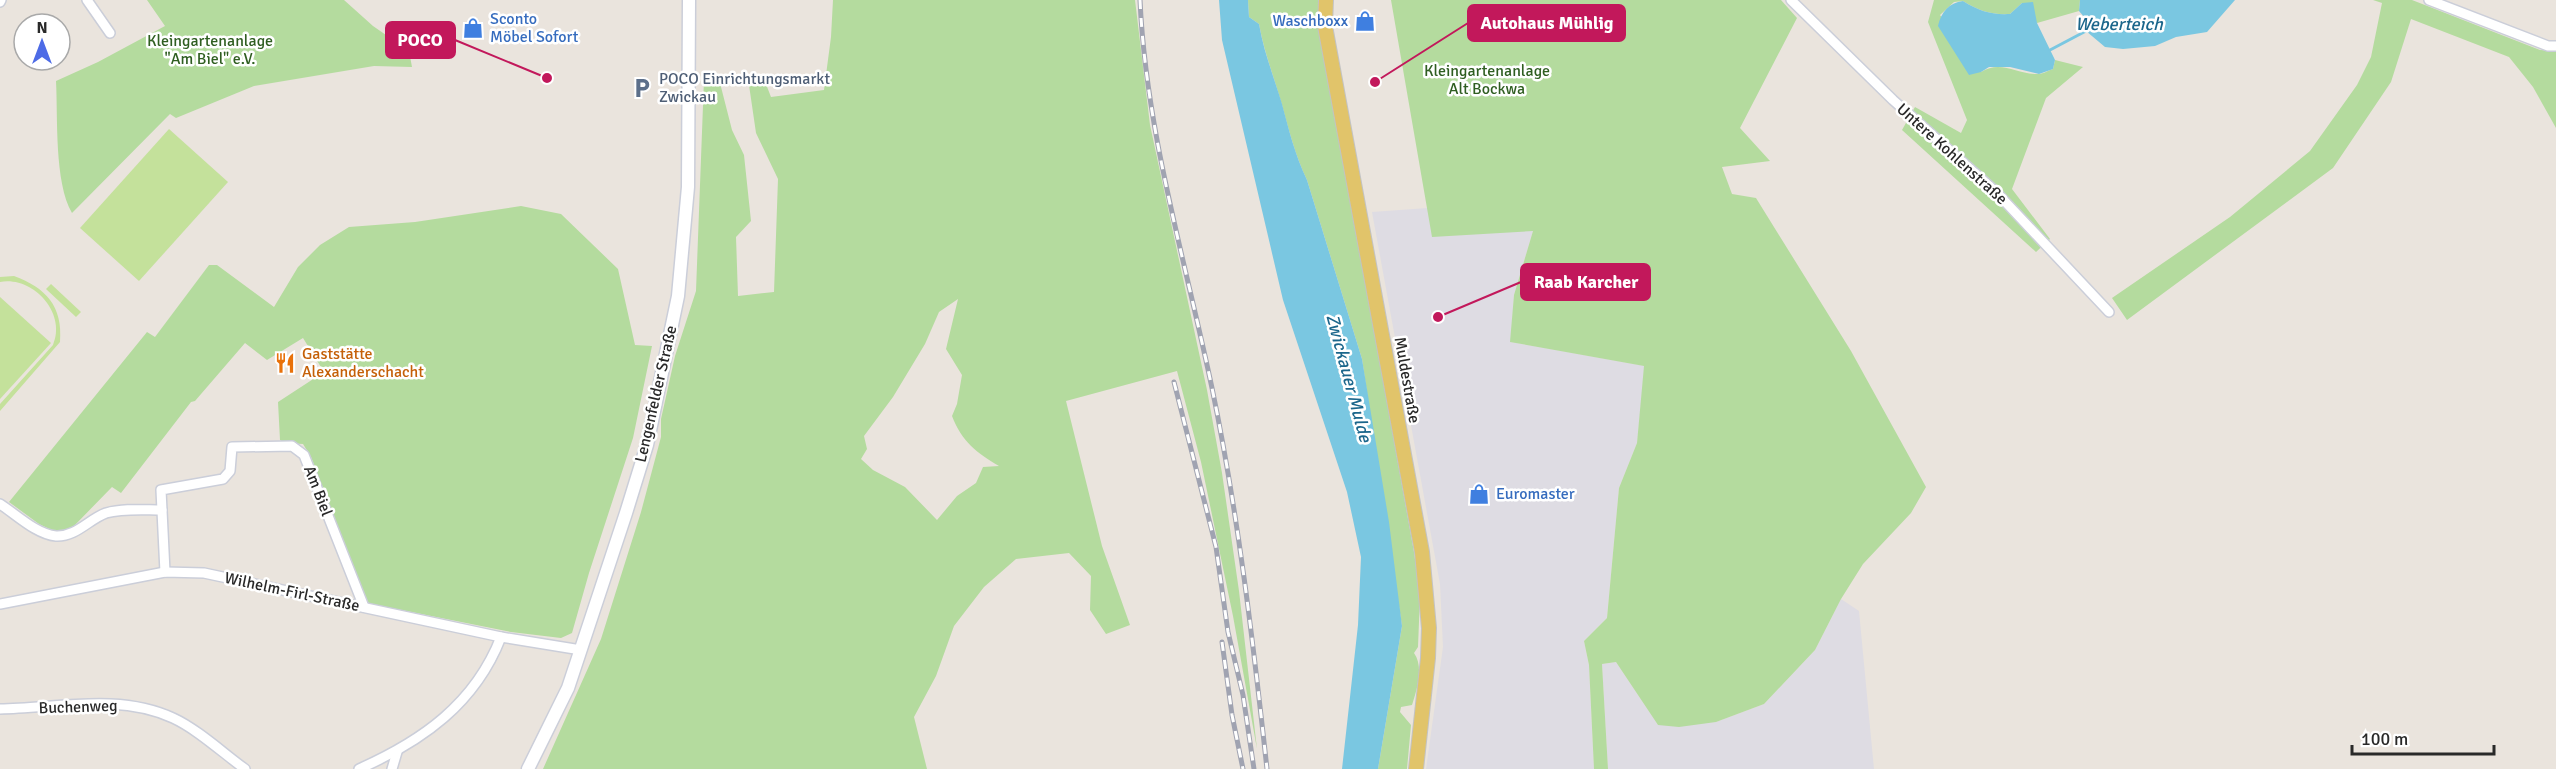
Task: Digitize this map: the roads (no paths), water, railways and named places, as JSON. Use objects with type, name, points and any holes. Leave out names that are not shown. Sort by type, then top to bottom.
[{"type":"main road","name":"Lengenfelder Straße","points":[[528,769],[568,688],[647,445],[678,296],[688,187],[689,0]]},
{"type":"main road","name":"Muldestraße","points":[[1326,0],[1325,26],[1422,552],[1427,596],[1428,658],[1416,769]]},
{"type":"street","points":[[87,0],[110,33]]},
{"type":"street","points":[[2429,0],[2548,46],[2556,46]]},
{"type":"street","name":"Untere Kohlenstraße","points":[[1797,2],[1893,100],[1997,193],[2109,312]]},
{"type":"street","name":"Am Biel","points":[[165,572],[161,490],[223,478],[230,471],[231,447],[292,446],[304,455],[364,607]]},
{"type":"street","points":[[0,504],[39,530],[57,536],[77,531],[105,514],[129,510],[162,510]]},
{"type":"street","name":"Wilhelm-Firl-Straße","points":[[1,604],[165,572],[204,573],[501,637],[581,650]]},
{"type":"street","points":[[358,769],[397,752],[456,706],[473,689],[488,665],[501,637]]},
{"type":"street","name":"Buchenweg","points":[[0,710],[110,703],[148,708],[176,719],[245,769]]},
{"type":"street","points":[[392,769],[397,752]]},
{"type":"water","name":"Zwickauer Mulde","points":[[1219,0],[1248,0],[1249,17],[1259,24],[1266,55],[1362,359],[1389,522],[1402,626],[1378,769],[1342,769],[1358,625],[1361,557],[1347,492],[1283,300],[1222,40]]},
{"type":"water","name":"Weberteich","points":[[2080,0],[2235,0],[2207,32],[2176,37],[2155,46],[2123,49],[2105,47],[2086,31],[2085,18],[2079,11]]},
{"type":"water","points":[[1963,1],[1985,12],[1997,14],[2010,14],[2022,3],[2033,2],[2037,23],[2055,60],[2053,69],[2039,74],[2010,67],[1989,67],[1969,75],[1938,26],[1946,9]]},
{"type":"waterway","points":[[2050,50],[2086,31]]},
{"type":"railway","points":[[1140,0],[1144,49],[1158,147],[1212,388],[1230,482],[1267,769]]},
{"type":"railway","points":[[1174,382],[1216,547],[1228,632],[1243,695],[1254,769]]},
{"type":"railway","points":[[1222,642],[1232,715],[1243,769]]},
{"type":"place","name":"Waschboxx","points":[[1365,21]]},
{"type":"place","name":"Sconto Möbel Sofort","points":[[473,28]]},
{"type":"place","name":"POCO","points":[[547,78]]},
{"type":"place","name":"Autohaus Mühlig","points":[[1375,82]]},
{"type":"place","name":"POCO Einrichtungsmarkt Zwickau","points":[[642,88]]},
{"type":"place","name":"Raab Karcher","points":[[1438,317]]},
{"type":"place","name":"Gaststätte Alexanderschacht","points":[[285,363]]},
{"type":"place","name":"Euromaster","points":[[1479,494]]},
{"type":"park label","name":"Kleingartenanlage \"Am Biel\" e.V.","points":[[210,50]]},
{"type":"park label","name":"Kleingartenanlage Alt Bockwa","points":[[1487,80]]}]
